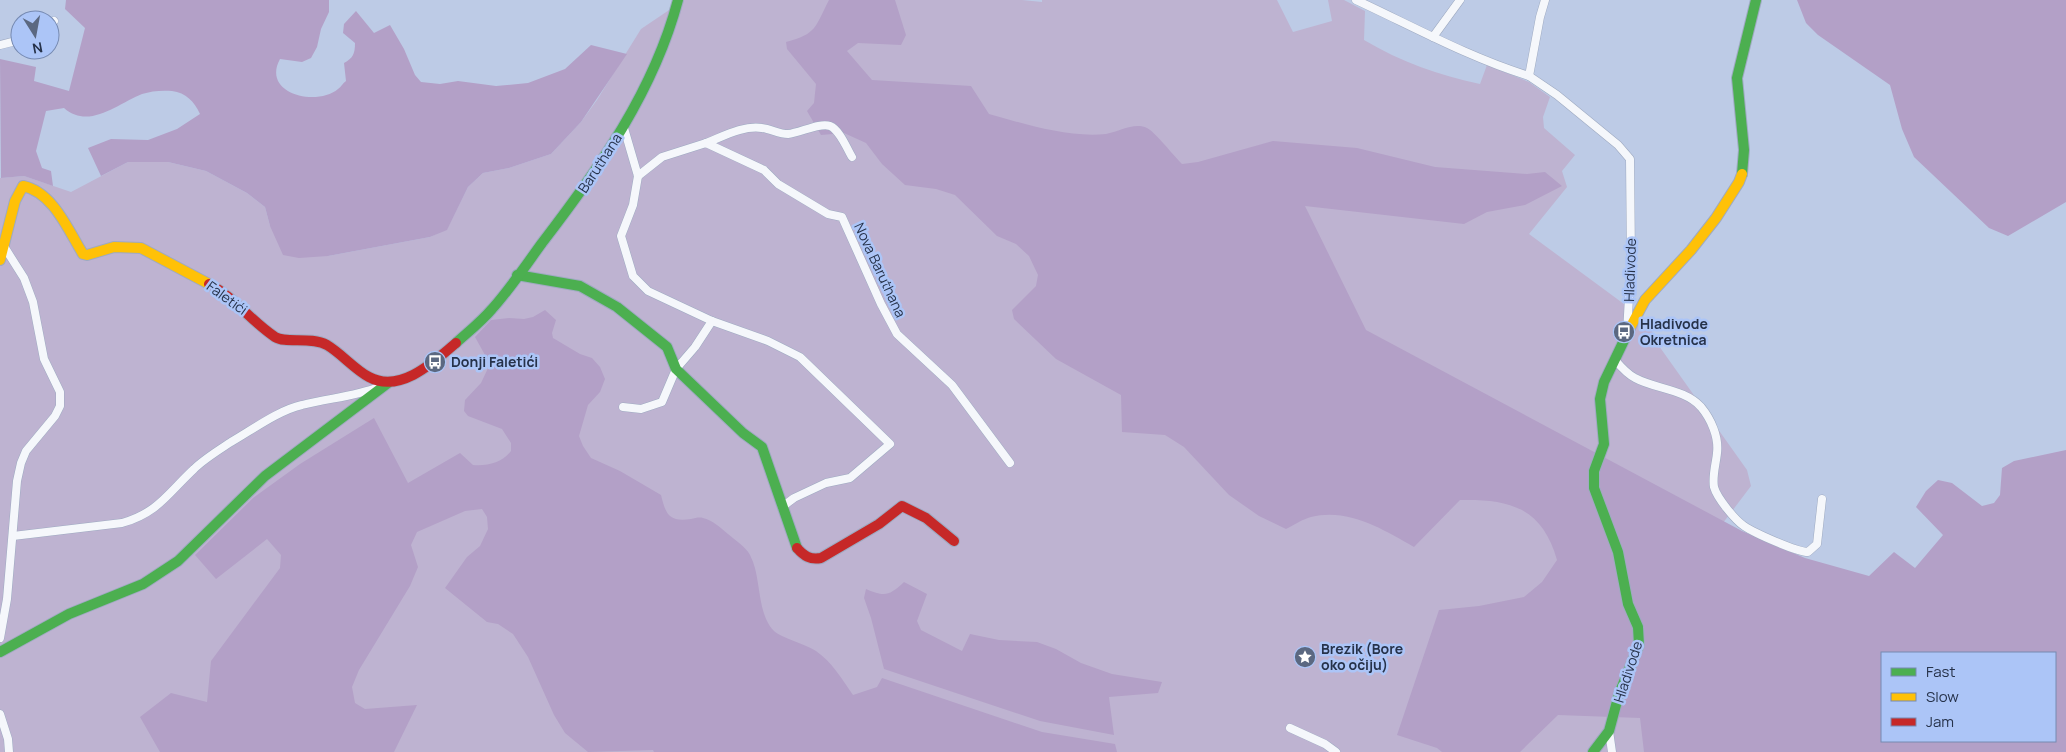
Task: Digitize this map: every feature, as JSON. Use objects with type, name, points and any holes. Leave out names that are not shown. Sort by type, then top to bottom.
[{"type":"street","name":"Baruthana","points":[[388,383],[396,382],[416,372],[452,348],[492,309],[578,198],[624,128],[657,61],[671,27],[678,0]]},
{"type":"street","name":"Hladivode","points":[[1356,0],[1509,70],[1529,76],[1557,95],[1618,145],[1630,159],[1631,261],[1627,333],[1604,382],[1600,399],[1604,444],[1593,479],[1594,488],[1618,552],[1628,604],[1638,627],[1640,637],[1639,645],[1619,694],[1609,731]]},
{"type":"street","points":[[1434,36],[1460,0]]},
{"type":"street","points":[[1529,76],[1545,0]]},
{"type":"street","points":[[1627,333],[1646,300],[1711,225],[1739,182],[1743,170],[1744,150],[1737,78],[1756,0]]},
{"type":"street","points":[[638,176],[662,157],[751,128],[760,127],[789,134],[822,125],[829,125],[834,129],[852,158]]},
{"type":"street","points":[[624,128],[638,176],[632,205],[620,236],[633,276],[648,291],[712,321],[776,345],[800,357],[890,444],[850,478],[826,483],[794,498],[782,507]]},
{"type":"street","name":"Nova Baruthana","points":[[706,143],[764,170],[778,184],[828,214],[842,217],[881,304],[897,334],[952,385],[1010,463]]},
{"type":"street","name":"Faletići","points":[[0,260],[16,198],[23,186],[29,186],[44,195],[83,254],[87,255],[114,247],[142,248],[224,292],[276,338],[283,340],[316,340],[365,375],[378,382],[388,383]]},
{"type":"street","points":[[0,638],[7,599],[21,464],[26,451],[56,416],[60,406],[60,392],[44,359],[33,302],[24,278],[2,250]]},
{"type":"street","points":[[517,275],[580,286],[617,307],[667,347],[676,369],[744,433],[762,447],[796,546],[800,552],[809,558],[816,560],[879,524],[902,506],[926,518],[954,541]]},
{"type":"street","points":[[622,407],[641,409],[662,402],[676,369],[695,347],[712,321]]},
{"type":"street","points":[[1615,360],[1623,370],[1636,379],[1686,396],[1701,408],[1711,424],[1716,439],[1714,488],[1723,503],[1744,526],[1793,549],[1808,552],[1817,544],[1822,499]]},
{"type":"street","points":[[13,536],[122,523],[137,519],[152,511],[196,467],[228,444],[284,412],[301,405],[360,394],[388,383]]},
{"type":"street","points":[[0,652],[69,614],[143,584],[178,561],[265,476],[388,383]]},
{"type":"street","points":[[0,714],[8,739],[9,752]]},
{"type":"street","points":[[1290,728],[1325,744],[1336,752]]},
{"type":"street","points":[[1593,752],[1609,731]]},
{"type":"street","points":[[1609,731],[1612,752]]},
{"type":"shaded area","points":[[66,0],[329,0],[329,12],[321,29],[317,47],[311,58],[302,62],[280,59],[276,71],[278,81],[284,89],[305,97],[329,94],[346,81],[344,63],[353,55],[355,43],[343,33],[344,24],[356,11],[374,33],[390,25],[404,49],[415,75],[421,82],[440,84],[458,81],[496,86],[528,83],[565,69],[591,45],[627,54],[581,122],[551,154],[509,168],[483,173],[468,187],[447,230],[430,237],[328,256],[299,258],[283,255],[270,226],[265,207],[247,193],[206,171],[168,162],[128,162],[101,176],[88,148],[111,139],[148,140],[177,129],[200,114],[189,98],[177,92],[153,91],[145,93],[113,109],[93,116],[74,114],[64,108],[46,111],[36,151],[42,168],[51,171],[53,186],[24,176],[1,178],[0,59],[36,67],[34,81],[69,91],[85,28],[65,9]]},
{"type":"shaded area","points":[[684,0],[1022,0],[1042,2],[1042,0],[1277,0],[1293,32],[1332,21],[1328,0],[1344,0],[1365,11],[1364,40],[1392,55],[1435,72],[1480,84],[1487,65],[1529,82],[1550,97],[1543,117],[1544,128],[1575,155],[1562,171],[1567,187],[1529,234],[1647,321],[1659,346],[1747,470],[1751,486],[1704,548],[1726,752],[0,752],[0,178],[24,176],[71,192],[128,162],[168,162],[206,171],[247,193],[265,207],[270,226],[328,256],[430,237],[447,229],[468,187],[483,173],[509,168],[551,154],[581,122],[597,100],[641,29]]},
{"type":"shaded area","points":[[829,0],[895,0],[906,35],[901,45],[858,43],[847,51],[872,80],[971,86],[989,114],[1062,132],[1092,135],[1106,134],[1142,126],[1155,134],[1182,164],[1198,162],[1273,141],[1357,148],[1435,167],[1527,174],[1545,172],[1562,186],[1525,205],[1487,212],[1464,224],[1305,206],[1366,330],[1742,531],[1805,558],[1869,576],[1894,552],[1915,568],[1943,535],[1916,507],[1926,491],[1938,480],[1952,483],[1982,506],[1994,503],[2000,495],[2002,468],[2014,461],[2066,450],[2066,752],[1644,752],[1640,718],[1558,715],[1520,752],[1442,752],[1437,748],[1397,735],[1439,610],[1479,606],[1524,597],[1542,582],[1557,560],[1551,542],[1542,528],[1533,517],[1508,505],[1478,500],[1460,500],[1414,547],[1377,527],[1339,515],[1311,517],[1286,529],[1259,516],[1229,495],[1184,447],[1165,435],[1122,432],[1121,395],[1056,359],[1014,319],[1012,310],[1036,286],[1038,275],[1029,256],[1016,244],[997,236],[955,195],[936,189],[905,185],[882,164],[866,143],[844,133],[821,135],[807,111],[814,103],[816,84],[787,49],[786,42],[804,36],[817,23]]},
{"type":"shaded area","points":[[1797,0],[2066,0],[2066,202],[2008,236],[1989,228],[1914,157],[1902,129],[1890,85],[1818,35],[1806,23]]},
{"type":"shaded area","points":[[545,310],[556,320],[552,333],[553,338],[580,354],[592,358],[600,367],[605,379],[600,392],[588,405],[579,436],[591,458],[620,471],[661,495],[667,512],[673,518],[684,520],[706,519],[713,522],[743,546],[754,564],[764,615],[768,623],[777,634],[812,648],[822,655],[853,695],[877,687],[882,678],[1042,732],[1115,744],[1117,752],[654,752],[653,750],[588,752],[565,733],[554,715],[528,657],[513,634],[498,624],[487,622],[445,588],[467,557],[480,546],[488,529],[487,517],[482,509],[465,511],[417,532],[411,545],[418,567],[410,586],[359,670],[352,687],[355,703],[365,709],[417,705],[394,752],[160,752],[140,717],[171,693],[207,702],[211,661],[280,568],[281,555],[267,539],[216,579],[195,555],[253,498],[300,464],[374,418],[408,483],[460,453],[473,465],[484,465],[499,461],[511,451],[511,443],[502,429],[468,416],[464,411],[465,400],[481,383],[490,364],[475,337],[491,320],[524,319],[533,317]]},
{"type":"shaded area","points":[[904,582],[927,594],[917,621],[921,630],[962,651],[970,634],[999,640],[1037,642],[1056,649],[1081,663],[1112,674],[1162,682],[1158,693],[1109,697],[1114,735],[1040,721],[884,669],[864,598],[866,589],[886,594]]},
{"type":"traffic: fast","points":[[456,343],[492,309],[505,293],[604,158],[655,66],[668,34],[678,0]]},
{"type":"traffic: fast","points":[[1742,174],[1744,150],[1737,78],[1756,0]]},
{"type":"traffic: fast","points":[[517,275],[580,286],[617,307],[667,347],[676,369],[743,433],[762,447],[797,548]]},
{"type":"traffic: fast","points":[[1593,752],[1609,731],[1619,694],[1639,645],[1638,627],[1628,604],[1618,552],[1594,488],[1594,471],[1604,444],[1600,399],[1604,382],[1630,328]]},
{"type":"traffic: fast","points":[[0,652],[69,614],[143,584],[178,561],[265,476],[388,383]]},
{"type":"traffic: slow","points":[[1630,328],[1645,300],[1691,250],[1716,218],[1742,174]]},
{"type":"traffic: slow","points":[[0,260],[15,201],[23,186],[43,196],[59,213],[83,254],[87,255],[114,247],[141,248],[209,284]]},
{"type":"traffic: jam","points":[[209,284],[227,296],[275,337],[285,340],[320,342],[327,345],[364,374],[381,381],[393,382],[416,374],[456,343]]},
{"type":"traffic: jam","points":[[797,548],[808,557],[821,558],[879,524],[902,506],[926,518],[954,541]]},
{"type":"place","name":"Hladivode Okretnica","points":[[1624,332]]},
{"type":"place","name":"Donji Faletići","points":[[435,362]]},
{"type":"place","name":"Brezik (Bore oko očiju)","points":[[1305,657]]}]
